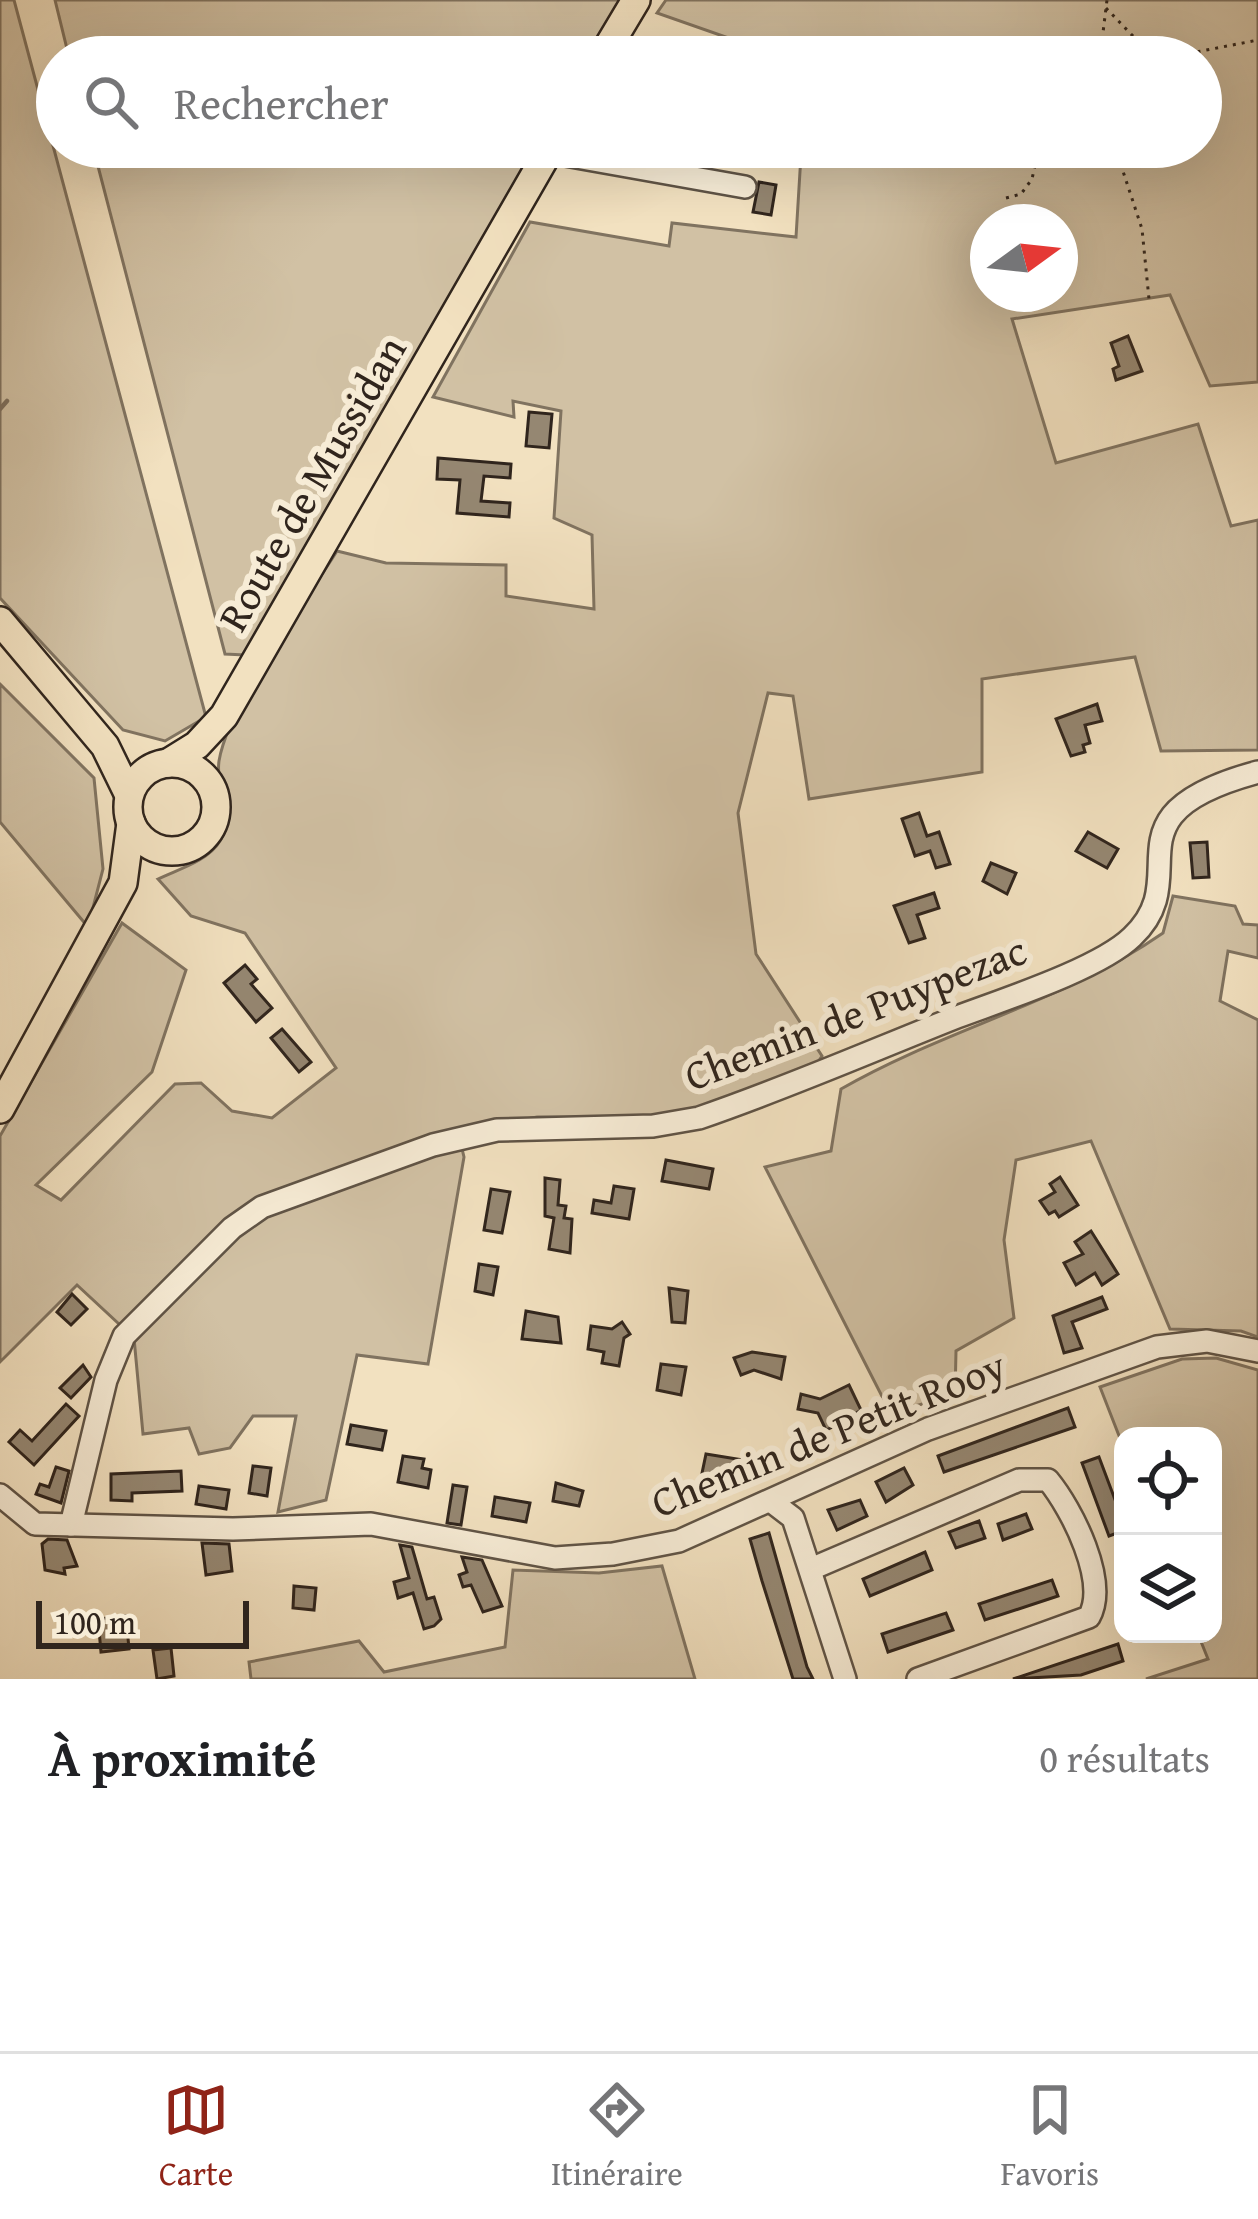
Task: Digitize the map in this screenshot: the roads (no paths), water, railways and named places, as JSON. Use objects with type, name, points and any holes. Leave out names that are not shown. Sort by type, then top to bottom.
[{"type":"main road","points":[[615,36],[636,0]]},
{"type":"main road","points":[[629,36],[650,0]]},
{"type":"main road","name":"Route de Mussidan","points":[[209,785],[211,754],[224,716],[544,168]]},
{"type":"main road","points":[[0,621],[112,739],[162,765],[194,769],[209,785],[213,822],[206,836],[150,868],[98,935]]},
{"type":"main road","points":[[70,699],[105,746],[145,842],[179,851]]},
{"type":"main road","name":"Route de Mussidan","points":[[162,765],[197,745],[224,716]]},
{"type":"main road","points":[[0,1109],[123,884],[130,809],[162,765]]},
{"type":"street","points":[[644,168],[745,187]]},
{"type":"street","name":"Chemin de Puypezac","points":[[71,1525],[106,1380],[124,1336],[202,1256],[262,1207],[433,1145],[497,1130],[653,1126],[699,1118],[1021,992],[1132,938],[1154,891],[1160,843],[1170,814],[1192,793],[1258,772]]},
{"type":"street","name":"Chemin de Petit Rooy","points":[[0,1496],[35,1525],[233,1529],[371,1524],[556,1558],[613,1554],[679,1540],[928,1429],[1157,1347],[1207,1341],[1258,1351]]},
{"type":"street","points":[[812,1569],[1019,1480],[1048,1480],[1062,1497],[1097,1588],[1089,1617],[918,1679]]},
{"type":"street","points":[[772,1502],[793,1519],[845,1679]]},
{"type":"waterway","points":[[0,409],[7,401]]}]
